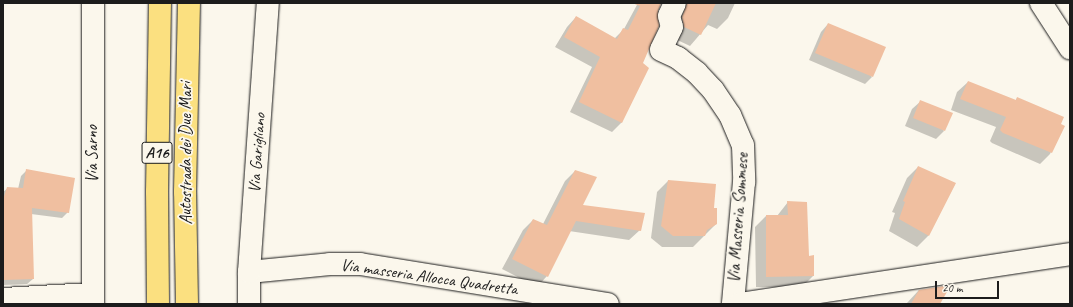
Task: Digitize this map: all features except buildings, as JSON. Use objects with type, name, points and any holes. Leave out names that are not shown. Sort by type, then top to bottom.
[{"type":"highway","name":"Autostrada dei Due Mari","points":[[158,304],[156,192],[160,3]]},
{"type":"highway","name":"Autostrada dei Due Mari","points":[[187,304],[185,192],[189,3]]},
{"type":"street","name":"Via Sarno","points":[[92,299],[93,3]]},
{"type":"street","name":"Via Garigliano","points":[[249,304],[249,272],[268,3]]},
{"type":"street","name":"Via Masseria Sommese","points":[[675,3],[668,16],[672,27],[661,50],[678,58],[697,73],[713,90],[730,115],[743,145],[744,182],[733,304]]},
{"type":"street","points":[[1041,3],[1070,48]]},
{"type":"street","points":[[740,304],[1070,254]]},
{"type":"street","name":"Via masseria Allocca Quadretta","points":[[249,272],[330,264],[360,264],[608,304]]},
{"type":"street","points":[[3,299],[92,299]]}]
